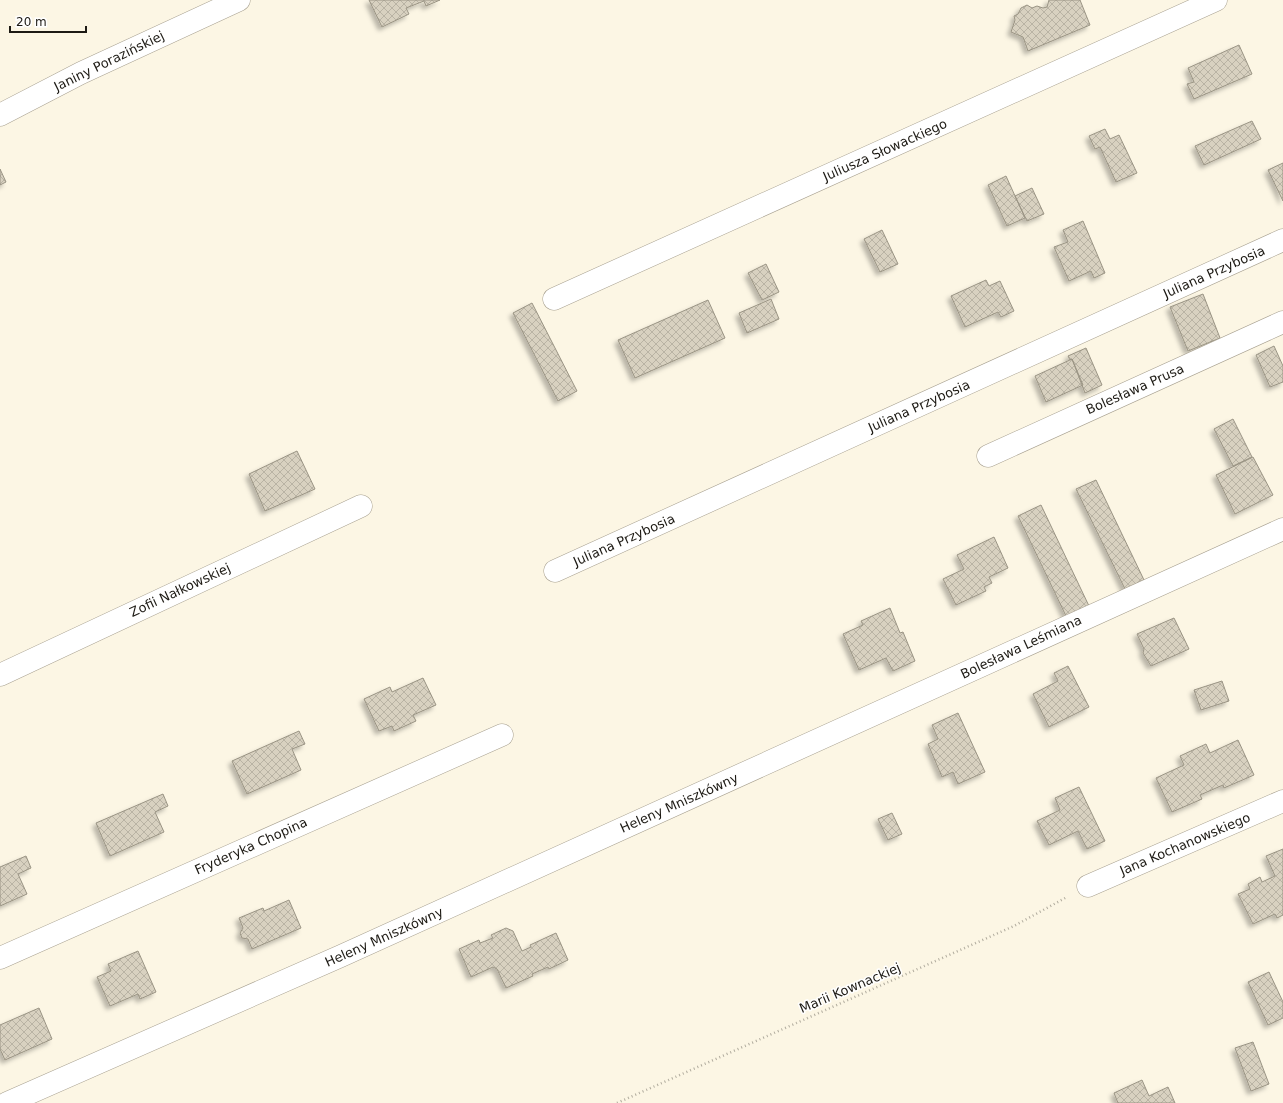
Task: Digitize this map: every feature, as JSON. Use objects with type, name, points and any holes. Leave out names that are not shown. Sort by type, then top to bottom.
[{"type":"street","name":"Janiny Porazińskiej","points":[[0,116],[81,73],[239,0]]},
{"type":"street","name":"Juliusza Słowackiego","points":[[554,299],[1216,0]]},
{"type":"street","name":"Juliana Przybosia","points":[[555,571],[1283,240]]},
{"type":"street","name":"Bolesława Prusa","points":[[988,456],[1283,322]]},
{"type":"street","name":"Zofii Nałkowskiej","points":[[0,675],[361,506]]},
{"type":"street","name":"Bolesława Leśmiana","points":[[759,767],[1283,529]]},
{"type":"street","name":"Fryderyka Chopina","points":[[0,958],[502,734]]},
{"type":"street","name":"Heleny Mniszkówny","points":[[7,1103],[348,953],[759,767]]},
{"type":"street","name":"Jana Kochanowskiego","points":[[1088,886],[1283,801]]},
{"type":"path","name":"Marii Kownackiej","points":[[617,1103],[833,1005],[1014,926],[1088,886]]},
{"type":"building","points":[[369,0],[440,0],[426,6],[424,1],[406,8],[409,14],[382,27]]},
{"type":"building","points":[[1049,0],[1080,0],[1090,25],[1028,51],[1023,37],[1011,32],[1015,20],[1014,16],[1018,14],[1021,8],[1027,5],[1032,8],[1037,6],[1043,8],[1047,7]]},
{"type":"building","points":[[1239,45],[1252,74],[1194,99],[1187,84],[1194,82],[1188,68]]},
{"type":"building","points":[[1252,121],[1261,139],[1204,165],[1195,146]]},
{"type":"building","points":[[1105,129],[1110,139],[1119,135],[1137,173],[1116,182],[1100,147],[1095,149],[1089,136]]},
{"type":"building","points":[[1283,163],[1283,201],[1268,170]]},
{"type":"building","points":[[0,169],[6,182],[0,185]]},
{"type":"building","points":[[1006,176],[1025,218],[1007,226],[988,185]]},
{"type":"building","points":[[1032,188],[1044,214],[1027,221],[1015,196]]},
{"type":"building","points":[[1083,221],[1105,273],[1094,278],[1091,271],[1069,281],[1054,247],[1068,242],[1063,230]]},
{"type":"building","points":[[882,230],[898,264],[880,272],[864,239]]},
{"type":"building","points":[[766,264],[779,292],[762,300],[748,273]]},
{"type":"building","points":[[986,280],[989,286],[1000,281],[1014,311],[1001,317],[998,312],[965,327],[951,296]]},
{"type":"building","points":[[1203,294],[1220,338],[1188,351],[1170,307]]},
{"type":"building","points":[[771,299],[779,319],[747,333],[739,313]]},
{"type":"building","points":[[708,300],[725,338],[635,378],[618,340]]},
{"type":"building","points":[[532,303],[577,391],[558,401],[513,313]]},
{"type":"building","points":[[1274,346],[1283,366],[1283,382],[1270,387],[1256,355]]},
{"type":"building","points":[[1086,348],[1102,385],[1085,393],[1072,359],[1070,360],[1068,356]]},
{"type":"building","points":[[1072,359],[1083,385],[1046,402],[1035,376]]},
{"type":"building","points":[[1233,419],[1252,457],[1233,466],[1214,429]]},
{"type":"building","points":[[297,451],[315,489],[265,511],[249,474]]},
{"type":"building","points":[[1253,457],[1273,495],[1235,514],[1216,475]]},
{"type":"building","points":[[1096,480],[1144,580],[1125,589],[1076,489]]},
{"type":"building","points":[[1041,505],[1089,606],[1066,616],[1018,516]]},
{"type":"building","points":[[994,537],[1008,568],[989,577],[992,583],[984,587],[986,591],[956,605],[943,579],[964,569],[957,555]]},
{"type":"building","points":[[890,608],[900,633],[903,632],[915,661],[893,671],[886,658],[859,670],[843,634],[863,625],[861,621]]},
{"type":"building","points":[[1174,618],[1189,649],[1151,666],[1143,653],[1144,649],[1137,634]]},
{"type":"building","points":[[1068,666],[1089,707],[1049,727],[1033,694],[1058,681],[1054,673]]},
{"type":"building","points":[[423,678],[436,705],[413,715],[416,721],[394,731],[392,726],[379,731],[364,699],[390,687],[392,692]]},
{"type":"building","points":[[1222,681],[1229,701],[1201,710],[1194,690]]},
{"type":"building","points":[[958,713],[985,772],[958,784],[953,772],[942,777],[928,744],[938,739],[932,725]]},
{"type":"building","points":[[299,731],[305,744],[292,749],[301,770],[247,794],[232,761]]},
{"type":"building","points":[[1238,740],[1254,775],[1224,788],[1223,785],[1200,795],[1202,799],[1172,812],[1156,778],[1184,765],[1180,756],[1206,744],[1210,753]]},
{"type":"building","points":[[1079,787],[1105,841],[1087,849],[1078,831],[1049,845],[1037,821],[1060,810],[1055,798]]},
{"type":"building","points":[[163,794],[168,806],[155,812],[164,832],[110,856],[96,823]]},
{"type":"building","points":[[892,813],[902,834],[888,840],[878,819]]},
{"type":"building","points":[[1283,849],[1283,915],[1277,918],[1275,914],[1253,924],[1238,894],[1250,889],[1248,884],[1260,877],[1262,882],[1275,876],[1266,856]]},
{"type":"building","points":[[26,856],[31,868],[18,874],[27,894],[0,906],[0,867]]},
{"type":"building","points":[[289,900],[301,928],[252,949],[248,939],[242,938],[240,933],[243,928],[239,918],[263,908],[264,911]]},
{"type":"building","points":[[506,928],[513,931],[522,951],[531,947],[530,945],[556,933],[568,960],[549,969],[548,967],[532,974],[533,976],[506,988],[497,969],[493,967],[471,977],[459,949],[479,940],[480,943],[493,938],[491,935]]},
{"type":"building","points":[[138,951],[156,992],[140,999],[138,994],[110,1006],[97,977],[111,971],[108,964]]},
{"type":"building","points":[[1269,972],[1283,1002],[1283,1018],[1268,1025],[1248,982]]},
{"type":"building","points":[[39,1008],[52,1039],[5,1060],[0,1049],[0,1025]]},
{"type":"building","points":[[1253,1042],[1269,1084],[1251,1091],[1235,1048]]},
{"type":"building","points":[[1142,1080],[1149,1096],[1168,1087],[1175,1103],[1118,1103],[1114,1093]]}]
